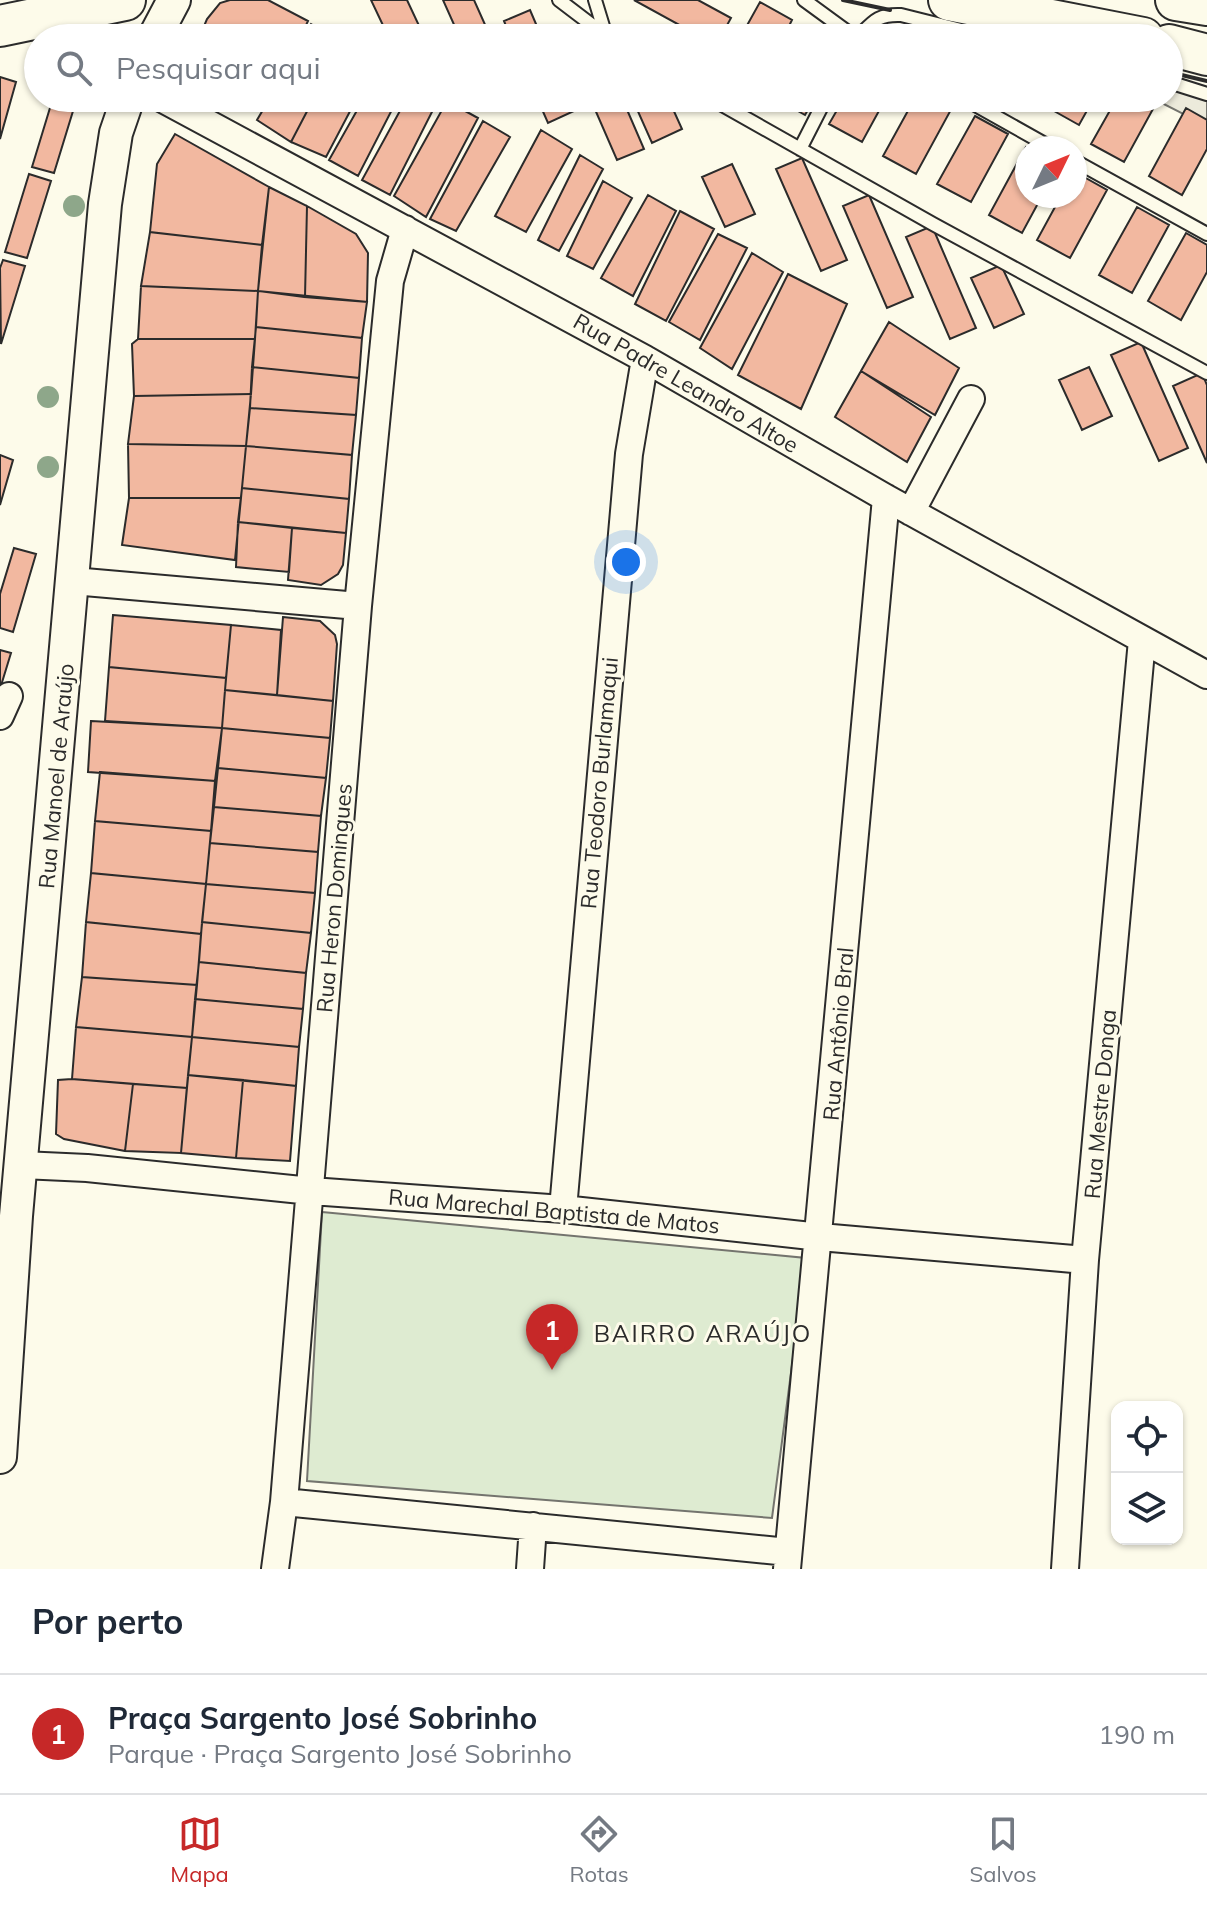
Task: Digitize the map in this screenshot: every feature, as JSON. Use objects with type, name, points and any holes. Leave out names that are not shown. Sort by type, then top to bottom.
[{"type":"main road","points":[[0,26],[125,0]]},
{"type":"main road","points":[[949,0],[1076,24]]},
{"type":"main road","points":[[1176,0],[1207,5]]},
{"type":"main road","points":[[1183,45],[1207,49]]},
{"type":"main road","points":[[1183,47],[1207,55]]},
{"type":"street","points":[[144,0],[149,24]]},
{"type":"street","points":[[160,24],[174,0]]},
{"type":"street","name":"Rua Manoel de Araújo","points":[[0,1457],[22,1165],[105,204],[116,133],[123,112]]},
{"type":"street","name":"Rua Padre Leandro Altoe","points":[[187,112],[645,359],[886,498],[1207,675]]},
{"type":"street","name":"Rua Heron Domingues","points":[[275,1569],[284,1502],[311,1191],[358,606],[390,281],[405,229]]},
{"type":"street","name":"Rua Teodoro Burlamaqui","points":[[563,1209],[629,454],[645,359]]},
{"type":"street","points":[[911,512],[971,399]]},
{"type":"street","name":"Rua Antônio Bral","points":[[788,1560],[886,498]]},
{"type":"street","points":[[73,581],[358,606]]},
{"type":"street","name":"Rua Mestre Donga","points":[[1065,1569],[1085,1260],[1142,640]]},
{"type":"street","name":"Rua Marechal Baptista de Matos","points":[[22,1165],[87,1168],[311,1191],[563,1209],[820,1237],[1085,1260]]},
{"type":"street","points":[[284,1502],[533,1526],[788,1560]]},
{"type":"street","points":[[530,1569],[533,1526]]},
{"type":"lane","points":[[559,0],[590,24]]},
{"type":"lane","points":[[595,0],[603,24]]},
{"type":"lane","points":[[804,0],[837,24]]},
{"type":"lane","points":[[871,24],[886,15],[901,15],[937,24]]},
{"type":"lane","points":[[1183,86],[1207,94]]},
{"type":"lane","points":[[735,112],[1207,373]]},
{"type":"lane","points":[[800,149],[819,112]]},
{"type":"lane","points":[[988,112],[1031,136]]},
{"type":"lane","points":[[1087,168],[1207,234]]},
{"type":"green space","points":[[322,1212],[806,1258],[772,1518],[307,1481]]},
{"type":"shaded area","points":[[1183,86],[1207,92],[1207,126],[1180,112],[1183,112]]},
{"type":"building","points":[[268,0],[308,21],[307,24],[205,24],[220,3]]},
{"type":"building","points":[[371,0],[407,0],[418,24],[382,24]]},
{"type":"building","points":[[443,0],[474,0],[485,24],[454,24]]},
{"type":"building","points":[[634,0],[698,0],[731,18],[728,24],[678,24]]},
{"type":"building","points":[[760,2],[792,20],[790,24],[748,24]]},
{"type":"building","points":[[530,10],[536,24],[505,24],[504,21]]},
{"type":"building","points":[[0,77],[16,82],[0,139]]},
{"type":"building","points":[[1186,108],[1207,120],[1207,149],[1182,195],[1149,176]]},
{"type":"building","points":[[49,112],[73,112],[54,173],[32,167]]},
{"type":"building","points":[[262,112],[307,112],[291,142],[257,120]]},
{"type":"building","points":[[307,112],[350,112],[326,157],[291,142]]},
{"type":"building","points":[[356,112],[391,112],[358,176],[329,160]]},
{"type":"building","points":[[399,112],[432,112],[390,195],[362,180]]},
{"type":"building","points":[[441,112],[467,112],[478,118],[426,217],[394,196]]},
{"type":"building","points":[[543,112],[572,112],[548,123]]},
{"type":"building","points":[[596,112],[628,112],[644,149],[617,160]]},
{"type":"building","points":[[638,112],[674,112],[682,129],[652,143]]},
{"type":"building","points":[[836,112],[878,112],[862,142],[829,124]]},
{"type":"building","points":[[907,112],[950,112],[916,174],[883,156]]},
{"type":"building","points":[[1056,112],[1086,112],[1079,125]]},
{"type":"building","points":[[1109,112],[1151,112],[1124,162],[1091,144]]},
{"type":"building","points":[[975,116],[1008,134],[971,202],[937,184]]},
{"type":"building","points":[[483,121],[510,137],[456,231],[430,219]]},
{"type":"building","points":[[541,130],[572,149],[526,232],[495,216]]},
{"type":"building","points":[[175,134],[269,187],[262,245],[150,232],[157,164]]},
{"type":"building","points":[[580,155],[603,169],[559,251],[538,240]]},
{"type":"building","points":[[802,158],[847,260],[821,271],[776,169]]},
{"type":"building","points":[[732,164],[755,214],[725,227],[702,177]]},
{"type":"building","points":[[1015,167],[1015,208],[1036,208],[1022,233],[989,215]]},
{"type":"building","points":[[29,174],[51,181],[27,258],[5,252]]},
{"type":"building","points":[[1087,179],[1107,190],[1070,258],[1037,240],[1054,208],[1087,208]]},
{"type":"building","points":[[603,181],[632,198],[593,269],[567,256]]},
{"type":"building","points":[[269,187],[307,206],[305,297],[258,291]]},
{"type":"building","points":[[648,195],[676,211],[633,296],[601,278]]},
{"type":"building","points":[[869,195],[913,297],[887,308],[843,206]]},
{"type":"building","points":[[307,206],[356,234],[368,253],[367,302],[305,297]]},
{"type":"building","points":[[1137,207],[1169,225],[1132,293],[1099,275]]},
{"type":"building","points":[[680,211],[714,229],[666,321],[635,304]]},
{"type":"building","points":[[932,226],[976,328],[950,339],[906,237]]},
{"type":"building","points":[[150,232],[262,245],[258,291],[141,286]]},
{"type":"building","points":[[1186,233],[1207,245],[1207,272],[1181,320],[1148,301]]},
{"type":"building","points":[[718,234],[747,248],[700,340],[669,322]]},
{"type":"building","points":[[752,253],[783,272],[732,369],[700,348]]},
{"type":"building","points":[[3,260],[25,266],[1,344],[0,268]]},
{"type":"building","points":[[1001,265],[1024,314],[994,328],[971,278]]},
{"type":"building","points":[[788,274],[847,304],[801,409],[738,375]]},
{"type":"building","points":[[141,286],[258,291],[255,339],[138,339]]},
{"type":"building","points":[[258,291],[367,302],[362,338],[256,327]]},
{"type":"building","points":[[889,322],[959,368],[935,415],[861,371]]},
{"type":"building","points":[[256,327],[362,338],[359,378],[252,367]]},
{"type":"building","points":[[138,339],[255,339],[251,394],[134,396],[132,344]]},
{"type":"building","points":[[1141,342],[1188,448],[1159,461],[1111,355]]},
{"type":"building","points":[[252,367],[359,378],[356,415],[250,408]]},
{"type":"building","points":[[1089,367],[1112,416],[1082,430],[1059,380]]},
{"type":"building","points":[[861,371],[931,417],[907,462],[835,417]]},
{"type":"building","points":[[1202,373],[1207,385],[1207,463],[1173,386]]},
{"type":"building","points":[[251,394],[246,446],[128,444],[134,396]]},
{"type":"building","points":[[250,408],[356,415],[352,455],[246,446]]},
{"type":"building","points":[[128,444],[246,446],[241,498],[129,498]]},
{"type":"building","points":[[246,446],[352,455],[349,499],[242,488]]},
{"type":"building","points":[[0,455],[13,460],[0,505]]},
{"type":"building","points":[[242,488],[349,499],[346,533],[238,522]]},
{"type":"building","points":[[129,498],[241,498],[235,560],[122,545]]},
{"type":"building","points":[[238,522],[292,528],[289,572],[236,567]]},
{"type":"building","points":[[292,528],[346,533],[343,565],[338,574],[321,585],[288,580]]},
{"type":"building","points":[[14,548],[36,554],[13,632],[0,628],[0,594]]},
{"type":"building","points":[[113,615],[231,625],[226,678],[109,667]]},
{"type":"building","points":[[283,617],[320,621],[335,635],[333,701],[277,695]]},
{"type":"building","points":[[231,625],[281,630],[277,695],[225,690]]},
{"type":"building","points":[[0,650],[11,653],[0,689]]},
{"type":"building","points":[[109,667],[226,678],[222,728],[105,721]]},
{"type":"building","points":[[225,690],[333,701],[330,738],[222,728]]},
{"type":"building","points":[[91,721],[222,728],[215,781],[88,772]]},
{"type":"building","points":[[222,728],[330,738],[326,778],[218,768]]},
{"type":"building","points":[[218,768],[326,778],[321,816],[214,807]]},
{"type":"building","points":[[100,772],[215,781],[211,831],[95,821]]},
{"type":"building","points":[[214,807],[321,816],[318,852],[210,843]]},
{"type":"building","points":[[95,821],[211,831],[206,884],[91,873]]},
{"type":"building","points":[[210,843],[318,852],[315,893],[206,884]]},
{"type":"building","points":[[91,873],[206,884],[201,934],[86,922]]},
{"type":"building","points":[[206,884],[315,893],[311,933],[202,922]]},
{"type":"building","points":[[86,922],[201,934],[197,985],[82,977]]},
{"type":"building","points":[[202,922],[311,933],[306,973],[199,962]]},
{"type":"building","points":[[199,962],[306,973],[303,1009],[195,999]]},
{"type":"building","points":[[82,977],[197,985],[192,1037],[76,1027]]},
{"type":"building","points":[[195,999],[303,1009],[299,1047],[192,1037]]},
{"type":"building","points":[[76,1027],[192,1037],[187,1088],[72,1079]]},
{"type":"building","points":[[192,1037],[299,1047],[296,1086],[188,1075]]},
{"type":"building","points":[[188,1075],[243,1080],[236,1158],[181,1153]]},
{"type":"building","points":[[58,1080],[133,1084],[125,1151],[64,1139],[56,1134]]},
{"type":"building","points":[[243,1080],[296,1086],[290,1161],[236,1158]]},
{"type":"building","points":[[133,1084],[187,1088],[181,1153],[125,1151]]},
{"type":"wall","points":[[843,0],[890,10]]},
{"type":"wall","points":[[1183,75],[1207,81]]},
{"type":"place","name":"Praça Sargento José Sobrinho","points":[[552,1370]]},
{"type":"district","name":"BAIRRO ARAÚJO","points":[[703,1333]]}]
